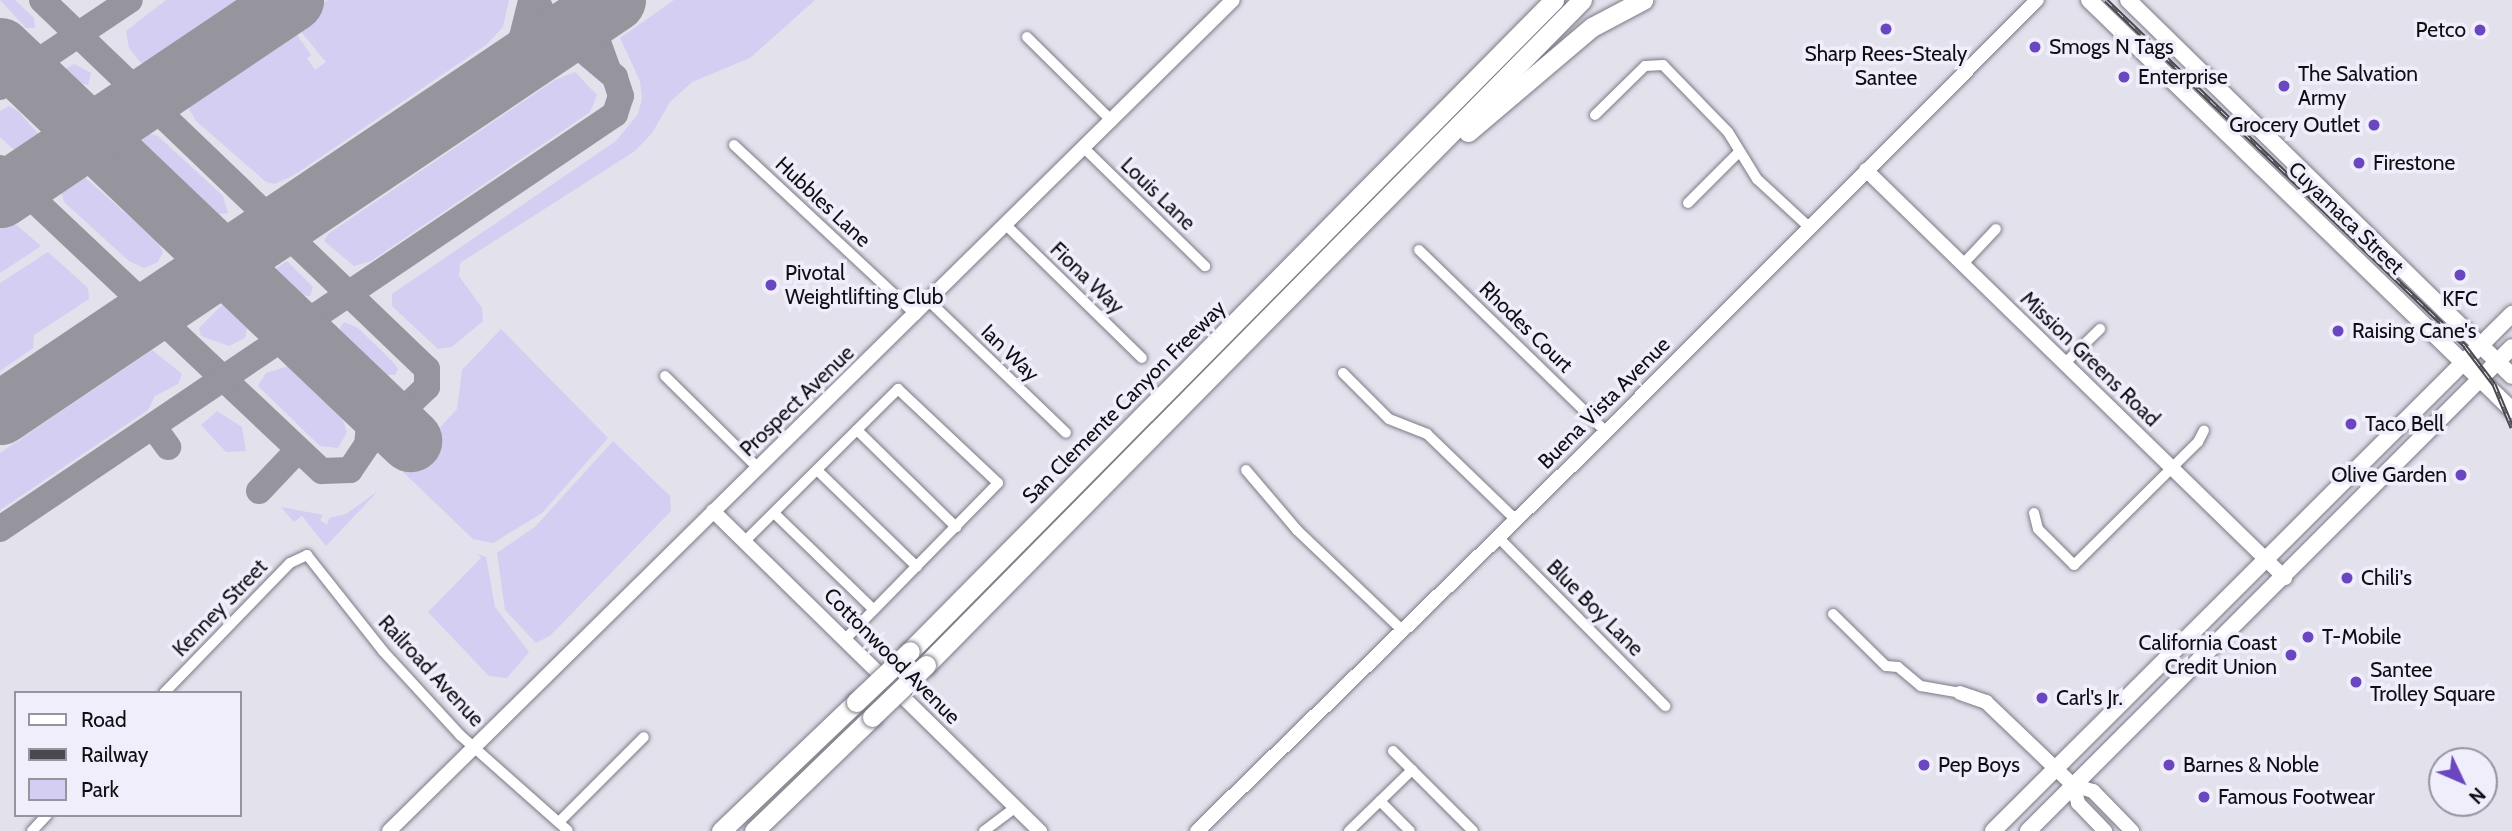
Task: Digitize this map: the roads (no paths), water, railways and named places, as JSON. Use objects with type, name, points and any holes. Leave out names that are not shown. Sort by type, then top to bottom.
[{"type":"highway","points":[[1482,73],[1541,0]]},
{"type":"highway","name":"San Clemente Canyon Freeway","points":[[721,831],[910,652],[1554,0]]},
{"type":"highway","name":"San Clemente Canyon Freeway","points":[[754,831],[926,665],[1582,0]]},
{"type":"highway","points":[[1336,249],[1592,27],[1643,0]]},
{"type":"main road","name":"Cuyamaca Street","points":[[2089,0],[2512,410]]},
{"type":"main road","name":"Cuyamaca Street","points":[[2128,0],[2512,376]]},
{"type":"main road","points":[[1993,831],[2268,561],[2512,314]]},
{"type":"main road","points":[[2028,831],[2285,578],[2512,347]]},
{"type":"street","name":"Prospect Avenue","points":[[389,831],[473,745],[916,315],[1233,0]]},
{"type":"street","name":"Buena Vista Avenue","points":[[1197,831],[1606,432],[2037,0]]},
{"type":"street","points":[[1027,37],[1112,121]]},
{"type":"street","points":[[1595,115],[1645,66],[1656,62],[1728,132],[1738,153],[1757,179],[1809,227]]},
{"type":"street","name":"Hubbles Lane","points":[[734,145],[916,315]]},
{"type":"street","name":"Louis Lane","points":[[1085,149],[1205,266]]},
{"type":"street","points":[[1688,203],[1738,153]]},
{"type":"street","name":"Mission Greens Road","points":[[1866,170],[2285,578]]},
{"type":"street","name":"Fiona Way","points":[[1006,225],[1142,358]]},
{"type":"street","points":[[1963,264],[1996,229]]},
{"type":"street","name":"Rhodes Court","points":[[1419,250],[1606,432]]},
{"type":"street","name":"Ian Way","points":[[929,301],[1066,433]]},
{"type":"street","points":[[2065,363],[2099,329]]},
{"type":"street","points":[[1343,373],[1389,419],[1427,434],[1516,520]]},
{"type":"street","points":[[665,376],[758,468]]},
{"type":"street","points":[[745,541],[898,389],[998,483],[845,639]]},
{"type":"street","points":[[857,430],[956,527]]},
{"type":"street","points":[[2034,513],[2038,529],[2074,565],[2172,468],[2204,430]]},
{"type":"street","points":[[817,470],[917,567]]},
{"type":"street","points":[[1246,470],[1297,530],[1403,631]]},
{"type":"street","name":"Cottonwood Avenue","points":[[713,511],[1040,831]]},
{"type":"street","points":[[774,513],[874,610]]},
{"type":"street","name":"Blue Boy Lane","points":[[1498,537],[1665,706]]},
{"type":"street","name":"Railroad Avenue","points":[[307,555],[383,651],[473,745],[561,820],[568,831]]},
{"type":"street","name":"Kenney Street","points":[[166,691],[290,562],[307,555]]},
{"type":"street","points":[[1833,614],[1886,666],[1898,667],[1921,686],[1960,693],[1986,702],[2073,785],[2093,791],[2132,831]]},
{"type":"street","points":[[561,820],[644,737]]},
{"type":"street","points":[[1393,751],[1473,831]]},
{"type":"street","points":[[1349,831],[1412,770]]},
{"type":"street","points":[[2073,785],[2078,803],[2105,831]]},
{"type":"street","points":[[1380,801],[1410,831]]},
{"type":"street","points":[[984,831],[1016,807]]},
{"type":"street","points":[[32,831],[45,817]]},
{"type":"railway","points":[[2106,0],[2465,346],[2494,384],[2512,427]]},
{"type":"place","name":"Sharp Rees-Stealy Santee","points":[[1886,29]]},
{"type":"place","name":"Petco","points":[[2480,30]]},
{"type":"place","name":"Smogs N Tags","points":[[2035,47]]},
{"type":"place","name":"Enterprise","points":[[2124,77]]},
{"type":"place","name":"The Salvation Army","points":[[2284,86]]},
{"type":"place","name":"Grocery Outlet","points":[[2374,125]]},
{"type":"place","name":"Firestone","points":[[2359,163]]},
{"type":"place","name":"KFC","points":[[2460,275]]},
{"type":"place","name":"Pivotal Weightlifting Club","points":[[771,285]]},
{"type":"place","name":"Raising Cane's","points":[[2338,331]]},
{"type":"place","name":"Taco Bell","points":[[2351,424]]},
{"type":"place","name":"Olive Garden","points":[[2461,475]]},
{"type":"place","name":"Chili's","points":[[2347,578]]},
{"type":"place","name":"T-Mobile","points":[[2308,637]]},
{"type":"place","name":"California Coast Credit Union","points":[[2291,655]]},
{"type":"place","name":"Santee Trolley Square","points":[[2356,682]]},
{"type":"place","name":"Carl's Jr.","points":[[2042,698]]},
{"type":"place","name":"Pep Boys","points":[[1924,765]]},
{"type":"place","name":"Barnes & Noble","points":[[2169,765]]},
{"type":"place","name":"Famous Footwear","points":[[2204,797]]}]
